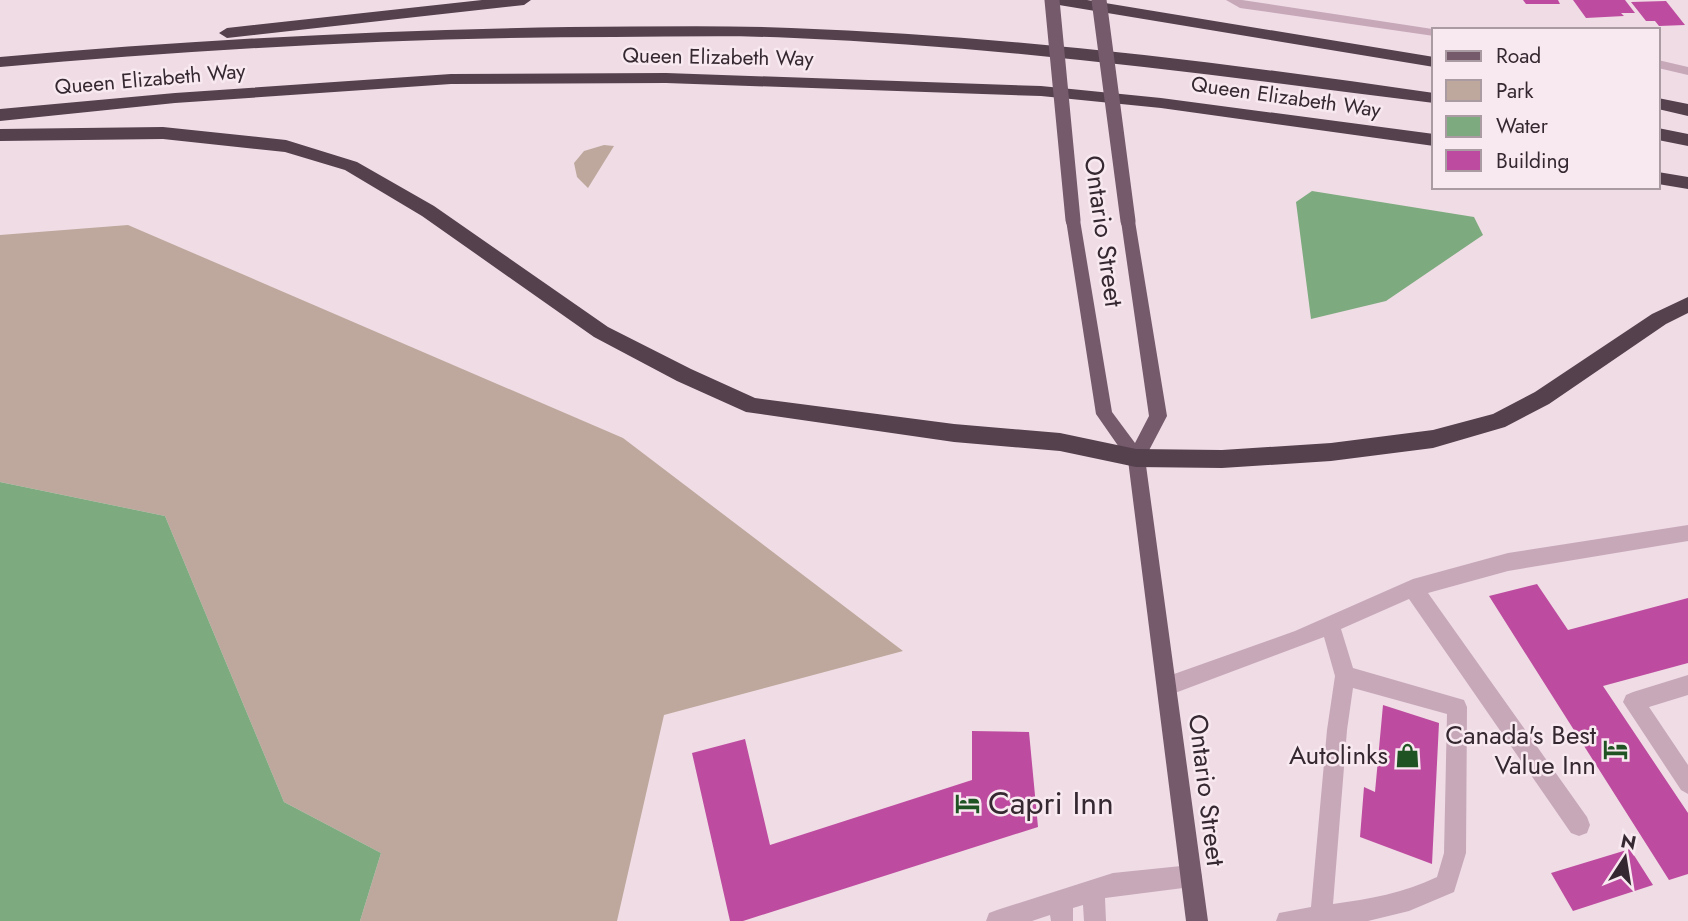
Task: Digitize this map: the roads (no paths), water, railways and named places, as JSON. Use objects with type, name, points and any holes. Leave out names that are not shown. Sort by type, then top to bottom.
[{"type":"highway","points":[[103,52],[245,30],[524,0]]},
{"type":"highway","points":[[1059,0],[1432,62]]},
{"type":"highway","name":"Queen Elizabeth Way","points":[[0,62],[103,52],[388,37],[533,32],[793,33],[1003,46],[1226,68],[1432,98]]},
{"type":"highway","name":"Queen Elizabeth Way","points":[[0,115],[176,98],[451,79],[666,78],[1041,91],[1161,103],[1432,140]]},
{"type":"highway","points":[[1660,103],[1688,110]]},
{"type":"highway","points":[[0,135],[163,133],[286,146],[351,166],[428,211],[601,332],[684,375],[753,406],[954,433],[1060,442],[1136,458],[1222,459],[1331,452],[1433,439],[1498,421],[1542,398],[1658,319],[1688,304]]},
{"type":"highway","points":[[1660,134],[1688,140]]},
{"type":"highway","points":[[1660,178],[1688,183]]},
{"type":"main road","name":"Ontario Street","points":[[1052,0],[1073,220],[1104,414],[1136,458],[1197,921]]},
{"type":"main road","name":"Ontario Street","points":[[1099,0],[1128,221],[1158,416],[1136,458]]},
{"type":"street","points":[[1232,0],[1240,4],[1432,32]]},
{"type":"street","points":[[1660,65],[1688,71]]},
{"type":"street","points":[[1167,686],[1331,625],[1413,588],[1508,562],[1688,533]]},
{"type":"street","points":[[1413,588],[1579,825]]},
{"type":"street","points":[[1321,917],[1337,730],[1345,676],[1331,625]]},
{"type":"street","points":[[1287,921],[1321,917],[1426,895],[1446,884],[1455,853],[1457,707],[1345,676]]},
{"type":"street","points":[[1688,685],[1633,702],[1688,783]]},
{"type":"street","points":[[997,921],[1062,911],[1093,890],[1113,884],[1191,876]]},
{"type":"street","points":[[1093,890],[1095,921]]},
{"type":"water","points":[[1312,191],[1474,217],[1483,235],[1386,301],[1311,319],[1296,202]]},
{"type":"water","points":[[0,482],[165,516],[284,802],[381,853],[360,921],[0,921]]},
{"type":"place","name":"Canada's Best Value Inn","points":[[1616,750]]},
{"type":"place","name":"Autolinks","points":[[1408,755]]},
{"type":"place","name":"Capri Inn","points":[[968,803]]}]
